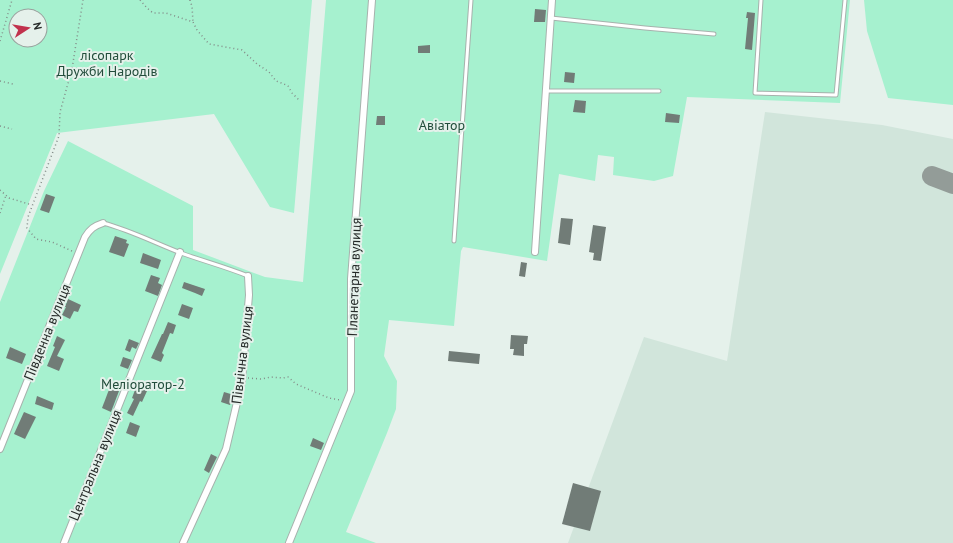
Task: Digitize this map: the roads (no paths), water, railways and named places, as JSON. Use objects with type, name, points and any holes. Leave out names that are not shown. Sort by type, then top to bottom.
[{"type":"street","name":"Планетарна вулиця","points":[[289,543],[351,391],[352,279],[372,0]]},
{"type":"street","points":[[535,252],[552,0]]},
{"type":"street","name":"Південна вулиця","points":[[0,449],[86,237],[90,230],[103,223]]},
{"type":"street","name":"Центральна вулиця","points":[[64,543],[180,252]]},
{"type":"street","name":"Північна вулиця","points":[[183,543],[226,449],[242,378],[249,295],[248,276]]},
{"type":"lane","points":[[454,241],[471,0]]},
{"type":"lane","points":[[761,0],[755,93],[836,94],[845,0]]},
{"type":"lane","points":[[551,18],[714,34]]},
{"type":"lane","points":[[546,91],[659,91]]},
{"type":"lane","points":[[103,223],[118,227],[180,252],[248,276]]},
{"type":"park label","name":"лісопарк Дружби Народів","points":[[107,64]]},
{"type":"park label","name":"Авіатор","points":[[442,125]]},
{"type":"park label","name":"Меліоратор-2","points":[[143,384]]}]
